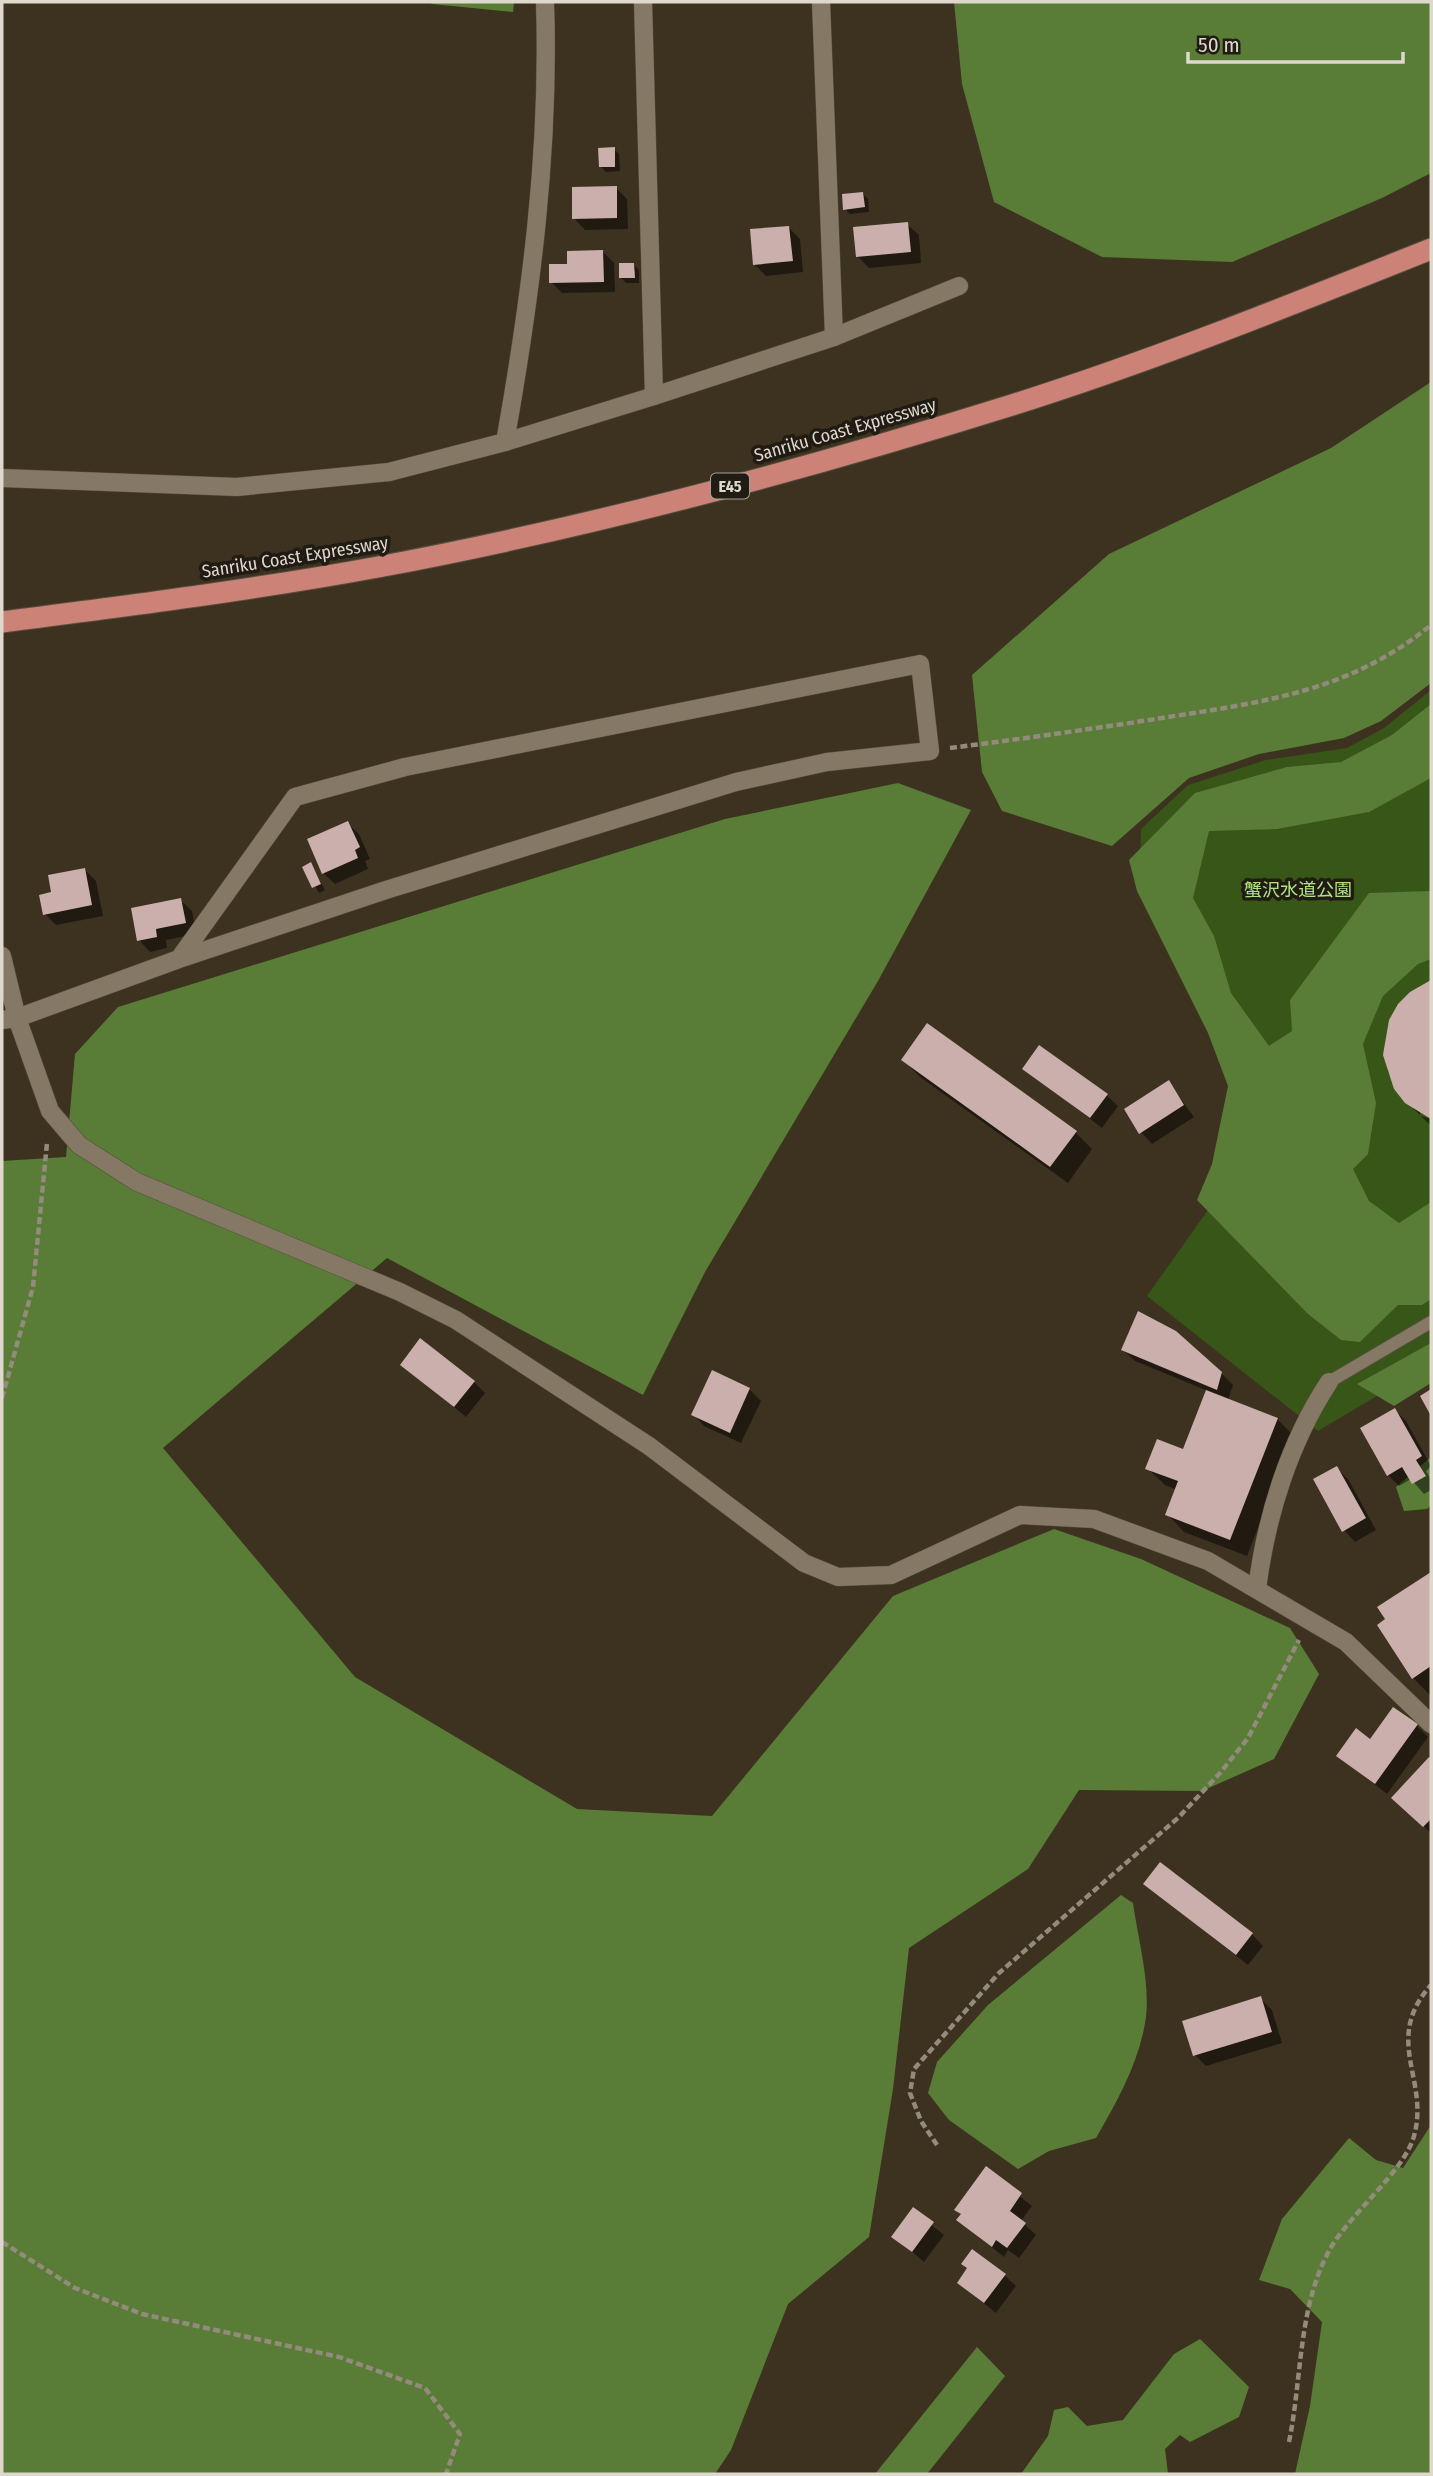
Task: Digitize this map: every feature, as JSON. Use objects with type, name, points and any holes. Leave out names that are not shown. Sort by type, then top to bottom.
[{"type":"highway","name":"Sanriku Coast Expressway","points":[[2,622],[160,602],[378,567],[622,514],[826,460],[1015,404],[1223,331],[1431,249]]},
{"type":"street","points":[[505,442],[527,320],[538,223],[547,53],[545,2]]},
{"type":"street","points":[[643,2],[654,396]]},
{"type":"street","points":[[821,2],[834,337]]},
{"type":"street","points":[[2,478],[237,487],[389,472],[505,442],[654,396],[834,337],[959,286]]},
{"type":"street","points":[[9,1019],[386,890],[736,782],[827,762],[930,751],[920,664],[405,767],[295,797],[178,959]]},
{"type":"street","points":[[2,956],[9,1019],[50,1111],[79,1145],[136,1182],[400,1292],[456,1321],[649,1446],[804,1563],[838,1577],[891,1576],[1020,1515],[1094,1519],[1208,1561],[1346,1642],[1431,1724]]},
{"type":"street","points":[[1257,1589],[1263,1539],[1307,1416],[1329,1381]]},
{"type":"lane","points":[[1329,1381],[1431,1322]]},
{"type":"path","points":[[930,751],[1282,699],[1359,672],[1399,651],[1431,625]]},
{"type":"path","points":[[2,1398],[33,1287],[50,1111]]},
{"type":"path","points":[[937,2145],[921,2121],[910,2092],[914,2069],[999,1973],[1178,1818],[1220,1773],[1248,1738],[1309,1620]]},
{"type":"path","points":[[1289,2442],[1311,2293],[1339,2232],[1401,2160],[1414,2137],[1417,2109],[1408,2028],[1415,2003],[1431,1985]]},
{"type":"path","points":[[2,2242],[75,2288],[142,2314],[339,2357],[425,2388],[460,2434],[446,2474]]},
{"type":"green space","points":[[430,2],[514,2],[513,12]]},
{"type":"green space","points":[[954,2],[1431,2],[1431,173],[1382,198],[1232,262],[1102,257],[994,202],[962,84]]},
{"type":"green space","points":[[1431,382],[1431,683],[1381,721],[1344,738],[1259,754],[1189,778],[1112,846],[1002,811],[982,772],[972,675],[1109,554],[1331,448]]},
{"type":"green space","name":"蟹沢水道公園","points":[[1431,690],[1431,1364],[1318,1431],[1147,1296],[1269,1124],[1140,876],[1141,829],[1188,785],[1266,760],[1347,748],[1384,728]]},
{"type":"green space","points":[[1431,704],[1431,778],[1369,812],[1277,829],[1209,831],[1193,898],[1214,936],[1231,993],[1269,1046],[1292,1031],[1290,1000],[1369,893],[1431,891],[1431,959],[1418,964],[1383,996],[1363,1044],[1376,1103],[1368,1154],[1353,1169],[1369,1201],[1399,1223],[1431,1202],[1431,1299],[1422,1305],[1398,1305],[1360,1342],[1341,1340],[1308,1314],[1197,1200],[1212,1164],[1228,1086],[1208,1033],[1137,891],[1129,860],[1195,793],[1287,767],[1341,762],[1392,735]]},
{"type":"green space","points":[[898,783],[971,810],[878,981],[705,1272],[643,1395],[387,1258],[163,1448],[355,1677],[577,1809],[712,1816],[893,1596],[1054,1529],[1141,1559],[1290,1628],[1319,1674],[1274,1759],[1202,1791],[1079,1790],[1028,1869],[909,1948],[893,2089],[869,2237],[788,2304],[731,2450],[715,2474],[2,2474],[2,1161],[66,1157],[75,1054],[118,1007],[725,819]]},
{"type":"green space","points":[[1431,1343],[1431,1383],[1394,1406],[1357,1384]]},
{"type":"green space","points":[[1431,1457],[1431,1505],[1427,1509],[1404,1511],[1396,1487]]},
{"type":"green space","points":[[1121,1895],[1133,1903],[1147,2003],[1143,2033],[1133,2065],[1096,2138],[1049,2151],[1018,2169],[949,2120],[928,2093],[937,2062],[988,2005]]},
{"type":"green space","points":[[1431,2125],[1431,2474],[1295,2474],[1310,2406],[1322,2322],[1290,2289],[1259,2280],[1282,2219],[1349,2138],[1376,2160],[1403,2168]]},
{"type":"green space","points":[[1200,2339],[1249,2387],[1239,2417],[1190,2442],[1180,2435],[1165,2449],[1168,2474],[1021,2474],[1048,2436],[1054,2410],[1068,2407],[1087,2426],[1123,2420],[1174,2354]]},
{"type":"green space","points":[[977,2347],[1005,2376],[927,2474],[875,2474]]},
{"type":"building","points":[[615,147],[615,167],[599,167],[598,148]]},
{"type":"building","points":[[617,186],[617,218],[572,219],[572,187]]},
{"type":"building","points":[[863,192],[865,207],[843,210],[842,194]]},
{"type":"building","points":[[908,222],[911,252],[856,257],[853,227]]},
{"type":"building","points":[[789,226],[793,261],[753,265],[750,229]]},
{"type":"building","points":[[603,250],[604,282],[549,283],[549,264],[567,264],[567,251]]},
{"type":"building","points":[[619,263],[634,263],[635,278],[619,278]]},
{"type":"building","points":[[348,821],[360,847],[355,850],[358,858],[322,874],[307,839]]},
{"type":"building","points":[[311,862],[321,884],[312,888],[302,867]]},
{"type":"building","points":[[85,868],[92,905],[43,915],[39,895],[51,892],[48,875]]},
{"type":"building","points":[[181,898],[186,923],[156,929],[157,937],[137,941],[131,908]]},
{"type":"building","points":[[1431,980],[1431,1119],[1405,1103],[1394,1089],[1383,1055],[1389,1020],[1398,1004],[1410,992]]},
{"type":"building","points":[[927,1023],[1077,1131],[1050,1167],[901,1060]]},
{"type":"building","points":[[1039,1045],[1108,1094],[1090,1118],[1022,1069]]},
{"type":"building","points":[[1169,1080],[1184,1105],[1139,1134],[1124,1109]]},
{"type":"building","points":[[1138,1311],[1176,1331],[1222,1372],[1217,1390],[1121,1350]]},
{"type":"building","points":[[420,1338],[475,1381],[454,1407],[400,1365]]},
{"type":"building","points":[[712,1370],[750,1388],[730,1433],[691,1415]]},
{"type":"building","points":[[1431,1389],[1431,1416],[1420,1396]]},
{"type":"building","points":[[1206,1390],[1278,1418],[1230,1540],[1165,1515],[1178,1481],[1145,1469],[1157,1439],[1183,1449]]},
{"type":"building","points":[[1395,1408],[1422,1456],[1416,1460],[1426,1476],[1412,1484],[1402,1467],[1387,1476],[1360,1428]]},
{"type":"building","points":[[1337,1466],[1366,1518],[1342,1532],[1313,1479]]},
{"type":"building","points":[[1431,1572],[1431,1666],[1412,1679],[1377,1625],[1385,1619],[1377,1607]]},
{"type":"building","points":[[1393,1707],[1418,1724],[1375,1784],[1336,1756],[1356,1728],[1370,1739]]},
{"type":"building","points":[[1429,1757],[1431,1819],[1423,1827],[1391,1798]]},
{"type":"building","points":[[1160,1862],[1253,1933],[1236,1955],[1143,1884]]},
{"type":"building","points":[[1261,1996],[1272,2032],[1193,2056],[1182,2021]]},
{"type":"building","points":[[986,2166],[1022,2193],[1010,2211],[1026,2223],[1007,2248],[996,2240],[992,2247],[956,2220],[961,2214],[954,2210]]},
{"type":"building","points":[[913,2207],[934,2222],[912,2252],[891,2237]]},
{"type":"building","points":[[972,2249],[1006,2274],[984,2303],[957,2283],[967,2268],[961,2264]]}]
